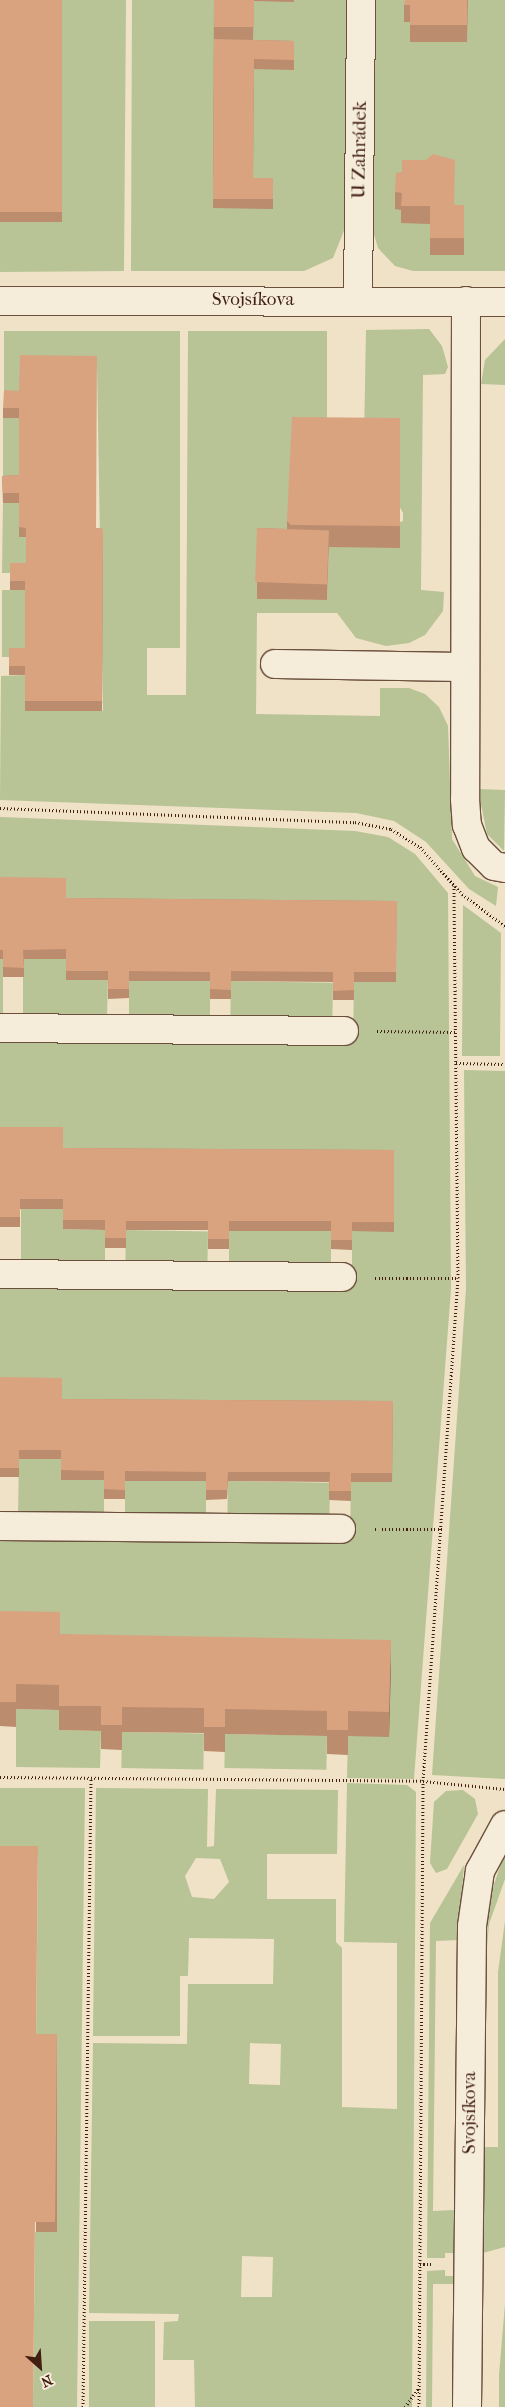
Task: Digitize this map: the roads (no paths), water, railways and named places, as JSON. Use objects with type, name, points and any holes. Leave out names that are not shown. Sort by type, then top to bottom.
[{"type":"street","name":"U Zahrádek","points":[[358,299],[361,0]]},
{"type":"street","name":"Svojsíkova","points":[[0,301],[358,299],[505,302]]},
{"type":"street","points":[[466,301],[463,667],[467,825],[476,848],[494,866],[505,868]]},
{"type":"street","points":[[275,664],[463,667]]},
{"type":"street","points":[[0,1028],[344,1031]]},
{"type":"street","points":[[0,1274],[342,1277]]},
{"type":"street","points":[[0,1526],[341,1529]]},
{"type":"street","name":"Svojsíkova","points":[[468,2407],[472,1926],[480,1871],[505,1825]]}]
